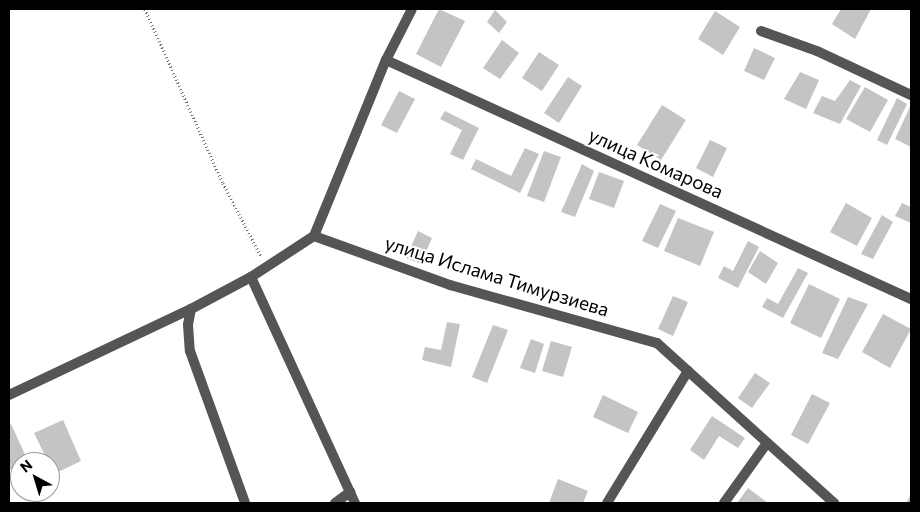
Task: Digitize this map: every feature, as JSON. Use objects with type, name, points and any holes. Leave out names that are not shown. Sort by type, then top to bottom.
[{"type":"street","points":[[9,395],[190,309],[251,277],[314,236],[386,60],[412,9]]},
{"type":"street","points":[[761,31],[817,51],[911,95]]},
{"type":"street","name":"улица Комарова","points":[[386,60],[911,299]]},
{"type":"street","name":"улица Ислама Тимурзиева","points":[[314,236],[450,285],[657,342],[834,503]]},
{"type":"street","points":[[251,277],[355,503]]},
{"type":"street","points":[[190,309],[190,351],[245,503]]},
{"type":"street","points":[[607,503],[688,371]]},
{"type":"street","points":[[724,503],[767,443]]},
{"type":"street","points":[[335,503],[350,492]]},
{"type":"path","points":[[144,9],[222,183],[266,267]]},
{"type":"building","points":[[439,9],[465,21],[441,67],[416,54]]},
{"type":"building","points":[[841,9],[871,9],[855,39],[832,24]]},
{"type":"building","points":[[495,10],[507,22],[499,33],[487,22]]},
{"type":"building","points":[[715,11],[740,27],[723,55],[698,39]]},
{"type":"building","points":[[502,40],[519,53],[500,79],[483,68]]},
{"type":"building","points":[[754,48],[775,58],[764,80],[744,71]]},
{"type":"building","points":[[539,52],[559,65],[542,91],[522,78]]},
{"type":"building","points":[[800,72],[819,80],[806,109],[784,99]]},
{"type":"building","points":[[568,77],[582,86],[559,123],[544,113]]},
{"type":"building","points":[[850,80],[861,86],[840,124],[813,113],[822,96],[835,101]]},
{"type":"building","points":[[865,87],[888,100],[870,132],[846,119]]},
{"type":"building","points":[[399,91],[415,99],[397,133],[381,125]]},
{"type":"building","points":[[897,98],[907,104],[887,145],[877,140]]},
{"type":"building","points":[[662,105],[686,120],[661,160],[637,145]]},
{"type":"building","points":[[911,105],[911,147],[895,139]]},
{"type":"building","points":[[445,111],[479,128],[463,160],[450,154],[462,130],[440,119]]},
{"type":"building","points":[[710,140],[727,148],[713,177],[696,168]]},
{"type":"building","points":[[525,148],[539,154],[520,193],[471,169],[476,159],[511,176]]},
{"type":"building","points":[[544,151],[561,157],[544,202],[527,196]]},
{"type":"building","points":[[582,164],[594,171],[575,217],[561,212]]},
{"type":"building","points":[[599,172],[624,181],[614,208],[589,199]]},
{"type":"building","points":[[846,203],[872,218],[857,246],[830,232]]},
{"type":"building","points":[[902,203],[911,207],[911,223],[895,216]]},
{"type":"building","points":[[660,204],[676,211],[658,248],[642,241]]},
{"type":"building","points":[[882,215],[893,222],[873,259],[861,254]]},
{"type":"building","points":[[678,218],[714,232],[700,266],[664,251]]},
{"type":"building","points":[[418,231],[432,238],[421,264],[406,258]]},
{"type":"building","points":[[748,241],[759,247],[738,288],[718,278],[724,266],[733,271]]},
{"type":"building","points":[[760,251],[778,263],[766,284],[748,272]]},
{"type":"building","points":[[798,268],[808,273],[783,318],[762,307],[767,298],[778,304]]},
{"type":"building","points":[[809,284],[840,299],[821,338],[790,323]]},
{"type":"building","points":[[673,296],[688,302],[673,336],[658,329]]},
{"type":"building","points":[[848,297],[868,304],[838,359],[822,353]]},
{"type":"building","points":[[883,314],[911,329],[890,368],[862,352]]},
{"type":"building","points":[[447,322],[460,324],[451,367],[422,360],[425,347],[441,350]]},
{"type":"building","points":[[493,325],[508,330],[487,383],[472,377]]},
{"type":"building","points":[[531,339],[544,344],[535,373],[520,368]]},
{"type":"building","points":[[551,341],[572,347],[563,377],[542,371]]},
{"type":"building","points":[[755,373],[770,383],[752,408],[738,398]]},
{"type":"building","points":[[812,394],[830,403],[808,444],[791,435]]},
{"type":"building","points":[[603,395],[638,412],[628,433],[593,417]]},
{"type":"building","points":[[712,416],[745,438],[738,448],[719,436],[704,460],[690,450]]},
{"type":"building","points":[[63,420],[81,461],[60,471],[60,452],[43,452],[34,433]]},
{"type":"building","points":[[11,424],[24,452],[10,452],[9,470],[9,425]]},
{"type":"building","points":[[558,479],[588,491],[583,503],[549,503]]},
{"type":"building","points":[[748,488],[768,503],[737,503]]},
{"type":"building","points":[[911,494],[911,503],[906,503]]}]
